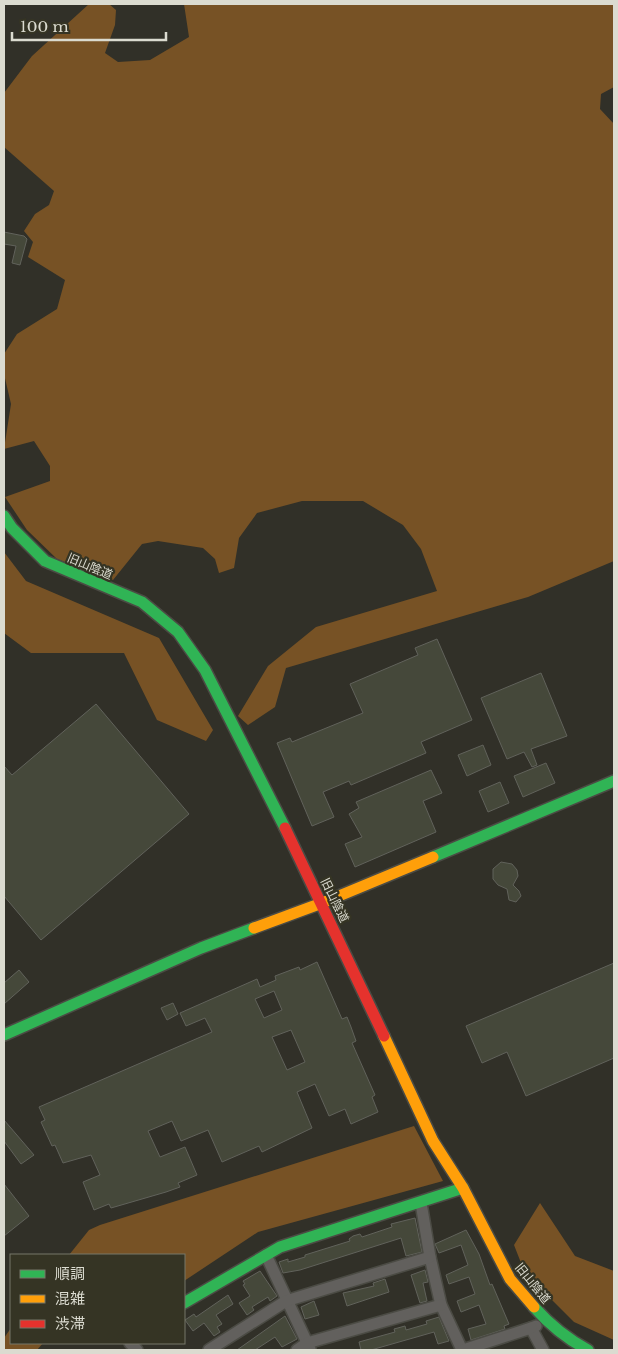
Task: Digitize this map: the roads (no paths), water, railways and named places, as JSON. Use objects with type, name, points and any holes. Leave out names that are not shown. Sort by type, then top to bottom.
[{"type":"street","name":"旧山陰道","points":[[4,516],[12,528],[45,561],[79,577],[142,602],[178,632],[205,670],[322,903],[433,1141],[463,1188],[510,1279],[546,1320],[570,1340],[588,1350]]},
{"type":"street","points":[[4,1035],[201,948],[322,903],[614,781]]},
{"type":"street","points":[[185,1302],[280,1247],[463,1188]]},
{"type":"street","points":[[421,1203],[430,1257],[441,1305],[463,1350],[531,1328],[546,1320]]},
{"type":"street","points":[[266,1255],[309,1347]]},
{"type":"street","points":[[209,1350],[286,1300],[430,1257]]},
{"type":"street","points":[[297,1350],[441,1305]]},
{"type":"street","points":[[531,1328],[543,1350]]}]
